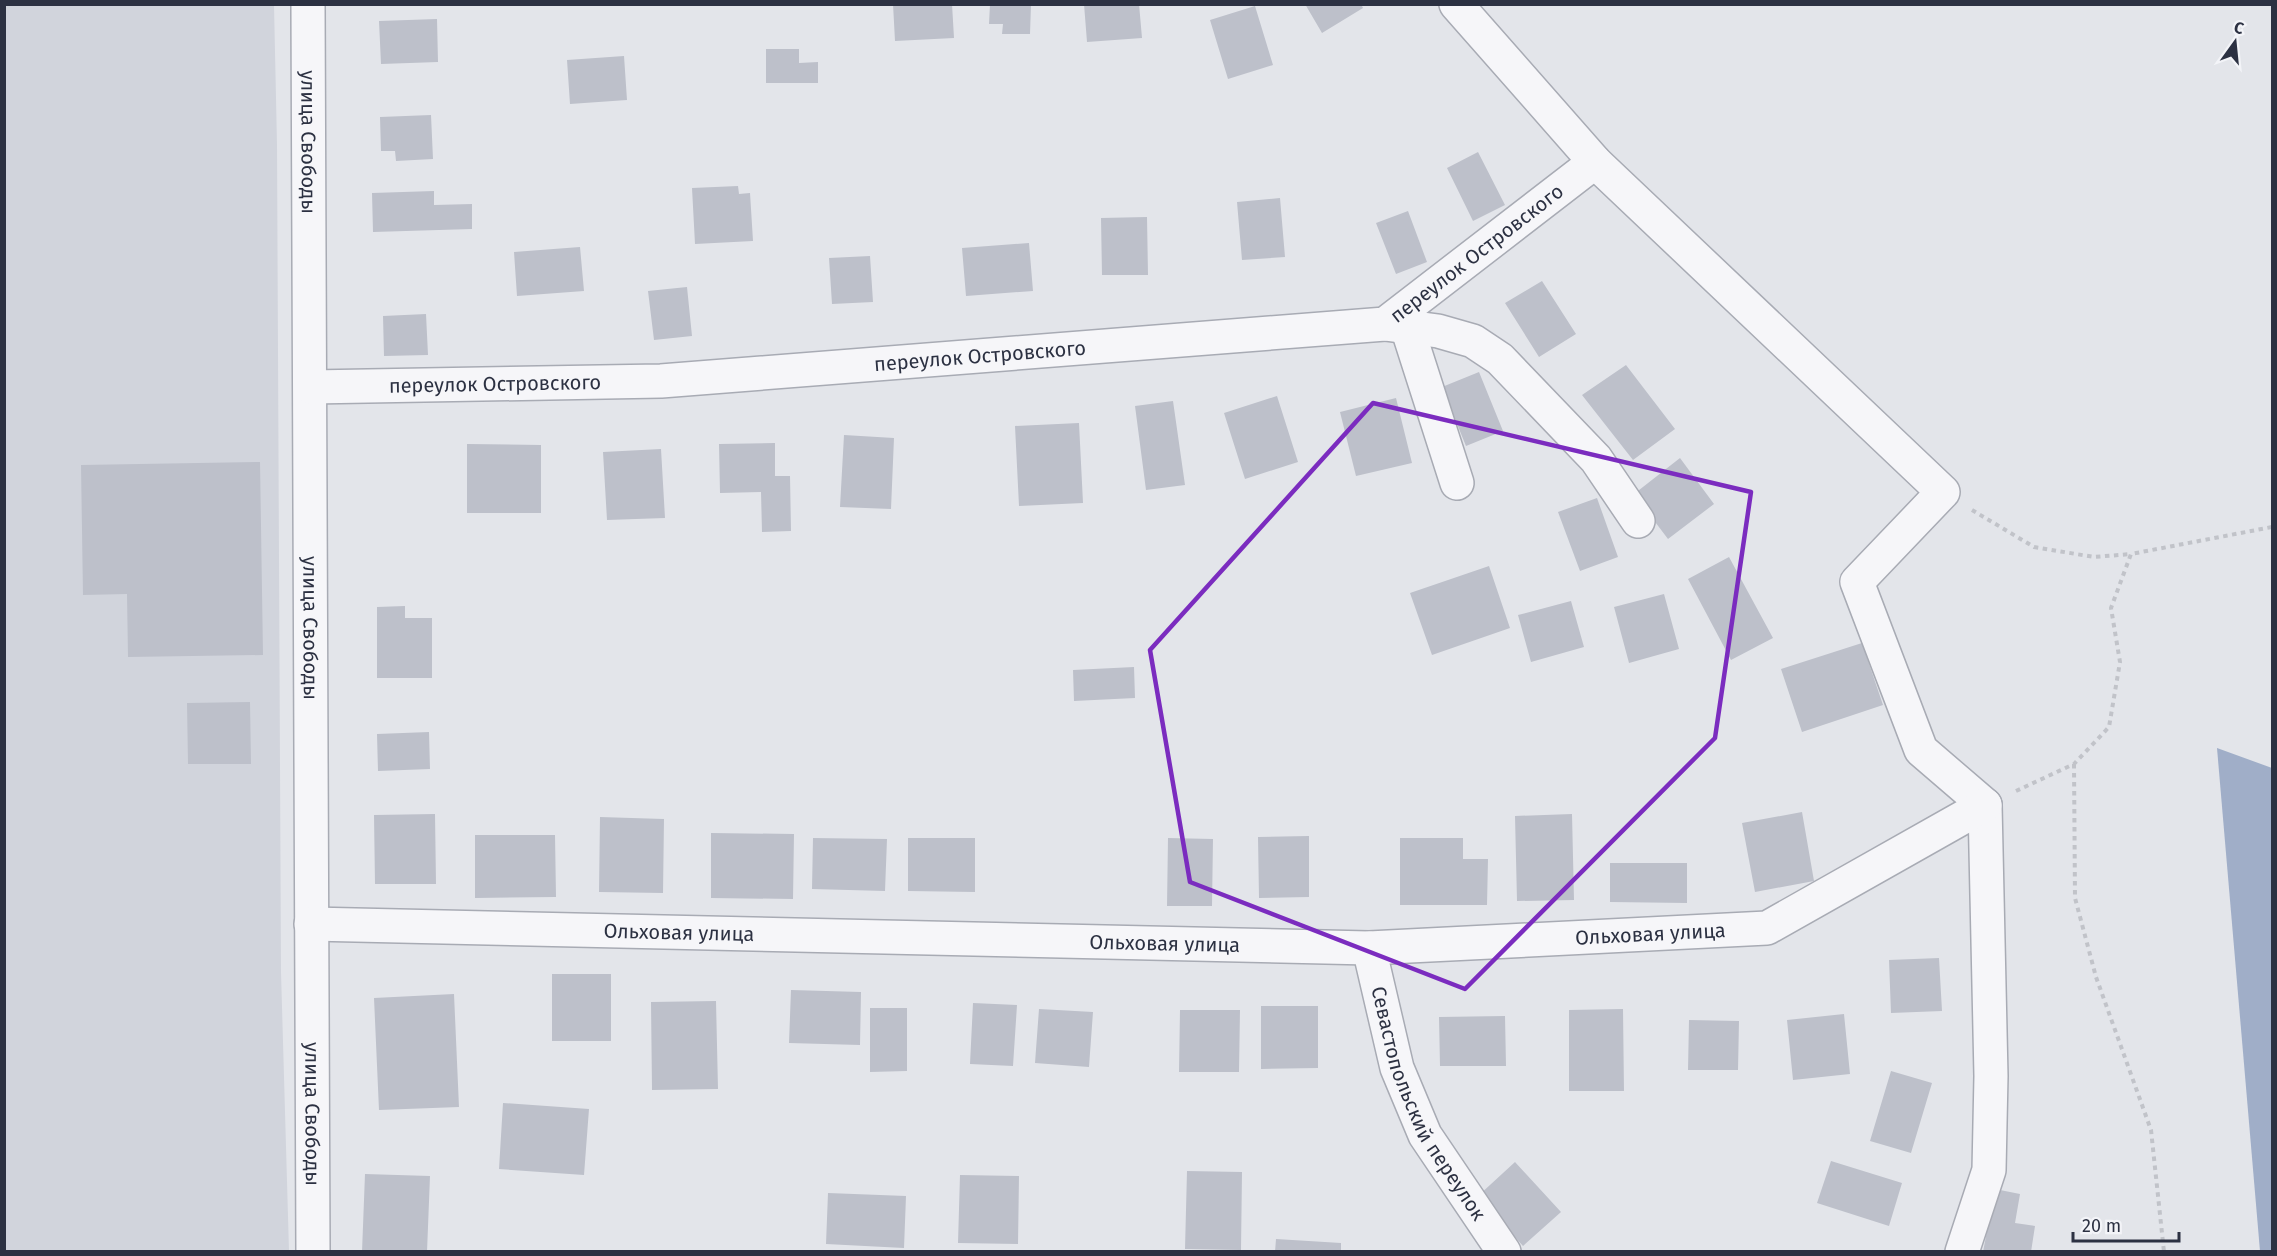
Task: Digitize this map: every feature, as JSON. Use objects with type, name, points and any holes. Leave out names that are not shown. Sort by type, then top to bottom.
[{"type":"street","name":"улица Свободы","points":[[308,4],[313,1251]]},
{"type":"street","points":[[1456,4],[1595,162],[1943,492],[1857,582],[1921,750],[1985,805],[1991,1076],[1989,1170],[1962,1251]]},
{"type":"street","name":"переулок Островского","points":[[311,387],[661,381],[1396,325],[1595,162]]},
{"type":"street","points":[[1457,483],[1396,325],[1438,331],[1473,340],[1500,359],[1596,459],[1638,521]]},
{"type":"street","name":"Ольховая улица","points":[[311,924],[1369,948],[1767,928],[1985,805]]},
{"type":"street","name":"Севастопольский переулок","points":[[1369,948],[1397,1068],[1425,1135],[1504,1251]]},
{"type":"path","points":[[1943,492],[1995,526],[2034,547],[2094,556],[2131,554],[2272,527]]},
{"type":"path","points":[[1985,805],[2074,764],[2109,727],[2120,662],[2111,608],[2131,554]]},
{"type":"path","points":[[2074,764],[2075,898],[2096,977],[2151,1130],[2164,1251]]},
{"type":"highlighted area","points":[[1373,403],[1751,492],[1715,738],[1465,989],[1190,882],[1150,650]]},
{"type":"shaded area","points":[[5,5],[274,5],[277,145],[281,972],[289,1251],[5,1252]]},
{"type":"water","points":[[2217,748],[2272,768],[2272,1251],[2260,1251]]},
{"type":"building","points":[[893,4],[952,4],[954,38],[895,41]]},
{"type":"building","points":[[990,4],[1031,4],[1030,34],[1002,34],[1003,24],[989,24]]},
{"type":"building","points":[[1084,4],[1139,4],[1142,38],[1087,42]]},
{"type":"building","points":[[1305,4],[1361,4],[1363,8],[1322,33]]},
{"type":"building","points":[[1255,6],[1273,65],[1228,79],[1210,20]]},
{"type":"building","points":[[437,19],[438,62],[381,64],[379,21]]},
{"type":"building","points":[[766,49],[799,49],[799,63],[818,62],[818,83],[766,83]]},
{"type":"building","points":[[624,56],[627,100],[570,104],[567,60]]},
{"type":"building","points":[[431,115],[433,159],[396,161],[395,151],[381,151],[380,117]]},
{"type":"building","points":[[1478,152],[1505,205],[1473,221],[1447,168]]},
{"type":"building","points":[[738,186],[739,194],[750,193],[753,241],[695,244],[692,188]]},
{"type":"building","points":[[434,191],[434,205],[472,204],[472,229],[373,232],[372,193]]},
{"type":"building","points":[[1280,198],[1285,257],[1242,260],[1237,202]]},
{"type":"building","points":[[1408,211],[1427,262],[1396,274],[1376,223]]},
{"type":"building","points":[[1147,217],[1148,275],[1102,275],[1101,218]]},
{"type":"building","points":[[1029,243],[1033,291],[966,296],[962,248]]},
{"type":"building","points":[[580,247],[584,291],[517,296],[514,252]]},
{"type":"building","points":[[870,256],[873,302],[832,304],[829,258]]},
{"type":"building","points":[[1542,281],[1576,334],[1539,357],[1505,303]]},
{"type":"building","points":[[687,287],[692,336],[654,340],[648,291]]},
{"type":"building","points":[[426,314],[428,355],[384,356],[383,316]]},
{"type":"building","points":[[1626,365],[1675,429],[1633,460],[1582,395]]},
{"type":"building","points":[[1479,372],[1503,431],[1466,446],[1442,387]]},
{"type":"building","points":[[1277,396],[1298,462],[1245,479],[1224,413]]},
{"type":"building","points":[[1396,398],[1412,463],[1356,476],[1340,412]]},
{"type":"building","points":[[1173,401],[1185,485],[1146,490],[1135,406]]},
{"type":"building","points":[[1079,423],[1083,503],[1019,506],[1015,426]]},
{"type":"building","points":[[844,435],[894,438],[891,509],[840,507]]},
{"type":"building","points":[[775,443],[775,476],[790,476],[791,531],[762,532],[761,492],[720,493],[719,444]]},
{"type":"building","points":[[467,444],[541,445],[541,513],[467,513]]},
{"type":"building","points":[[661,449],[665,518],[607,520],[603,452]]},
{"type":"building","points":[[1680,458],[1714,504],[1668,539],[1634,494]]},
{"type":"building","points":[[260,462],[263,655],[128,657],[127,594],[83,595],[81,465]]},
{"type":"building","points":[[1597,498],[1618,557],[1580,571],[1558,512]]},
{"type":"building","points":[[1729,557],[1773,638],[1731,660],[1688,579]]},
{"type":"building","points":[[1489,566],[1510,628],[1432,655],[1410,593]]},
{"type":"building","points":[[1664,594],[1679,649],[1629,663],[1614,607]]},
{"type":"building","points":[[1571,601],[1584,647],[1531,662],[1518,615]]},
{"type":"building","points":[[405,606],[405,618],[432,618],[432,678],[377,678],[377,607]]},
{"type":"building","points":[[1862,643],[1883,705],[1802,732],[1781,669]]},
{"type":"building","points":[[1134,667],[1135,698],[1074,701],[1073,670]]},
{"type":"building","points":[[250,702],[251,764],[188,764],[187,703]]},
{"type":"building","points":[[429,732],[430,769],[378,771],[377,734]]},
{"type":"building","points":[[1802,812],[1814,881],[1755,892],[1742,823]]},
{"type":"building","points":[[435,814],[436,884],[375,884],[374,815]]},
{"type":"building","points":[[1572,814],[1574,900],[1517,901],[1515,816]]},
{"type":"building","points":[[600,817],[664,819],[663,893],[599,892]]},
{"type":"building","points":[[711,833],[794,834],[793,899],[711,898]]},
{"type":"building","points":[[475,835],[555,835],[556,897],[475,898]]},
{"type":"building","points":[[1309,836],[1309,897],[1259,898],[1258,837]]},
{"type":"building","points":[[813,838],[887,839],[885,891],[812,889]]},
{"type":"building","points":[[908,838],[975,838],[975,892],[908,891]]},
{"type":"building","points":[[1168,838],[1213,839],[1212,906],[1167,906]]},
{"type":"building","points":[[1400,838],[1463,838],[1463,859],[1488,859],[1487,905],[1400,905]]},
{"type":"building","points":[[1610,863],[1687,863],[1687,903],[1610,902]]},
{"type":"building","points":[[1939,958],[1942,1011],[1891,1013],[1889,960]]},
{"type":"building","points":[[552,974],[611,974],[611,1041],[552,1041]]},
{"type":"building","points":[[791,990],[861,992],[860,1045],[789,1043]]},
{"type":"building","points":[[454,994],[459,1107],[379,1110],[374,998]]},
{"type":"building","points":[[716,1001],[718,1089],[652,1090],[651,1002]]},
{"type":"building","points":[[973,1003],[1017,1005],[1013,1066],[970,1064]]},
{"type":"building","points":[[1261,1006],[1318,1006],[1318,1068],[1261,1069]]},
{"type":"building","points":[[870,1008],[907,1008],[907,1071],[870,1072]]},
{"type":"building","points":[[1039,1009],[1093,1012],[1089,1067],[1035,1063]]},
{"type":"building","points":[[1623,1009],[1624,1091],[1569,1091],[1569,1010]]},
{"type":"building","points":[[1180,1010],[1240,1010],[1239,1072],[1179,1072]]},
{"type":"building","points":[[1844,1014],[1850,1074],[1793,1080],[1787,1020]]},
{"type":"building","points":[[1505,1016],[1506,1066],[1440,1066],[1439,1017]]},
{"type":"building","points":[[1689,1020],[1739,1021],[1738,1070],[1688,1070]]},
{"type":"building","points":[[1891,1071],[1932,1083],[1911,1153],[1870,1141]]},
{"type":"building","points":[[503,1103],[589,1109],[584,1175],[499,1169]]},
{"type":"building","points":[[1831,1161],[1902,1183],[1889,1226],[1817,1203]]},
{"type":"building","points":[[1515,1162],[1561,1212],[1523,1246],[1478,1196]]},
{"type":"building","points":[[1187,1171],[1242,1172],[1241,1250],[1185,1249]]},
{"type":"building","points":[[365,1174],[430,1176],[427,1252],[362,1252]]},
{"type":"building","points":[[960,1175],[1019,1176],[1018,1244],[958,1243]]},
{"type":"building","points":[[1995,1189],[2020,1194],[2015,1223],[2035,1226],[2031,1252],[1983,1252]]},
{"type":"building","points":[[828,1193],[906,1196],[904,1248],[826,1244]]},
{"type":"building","points":[[1276,1239],[1341,1243],[1341,1252],[1275,1252]]}]
